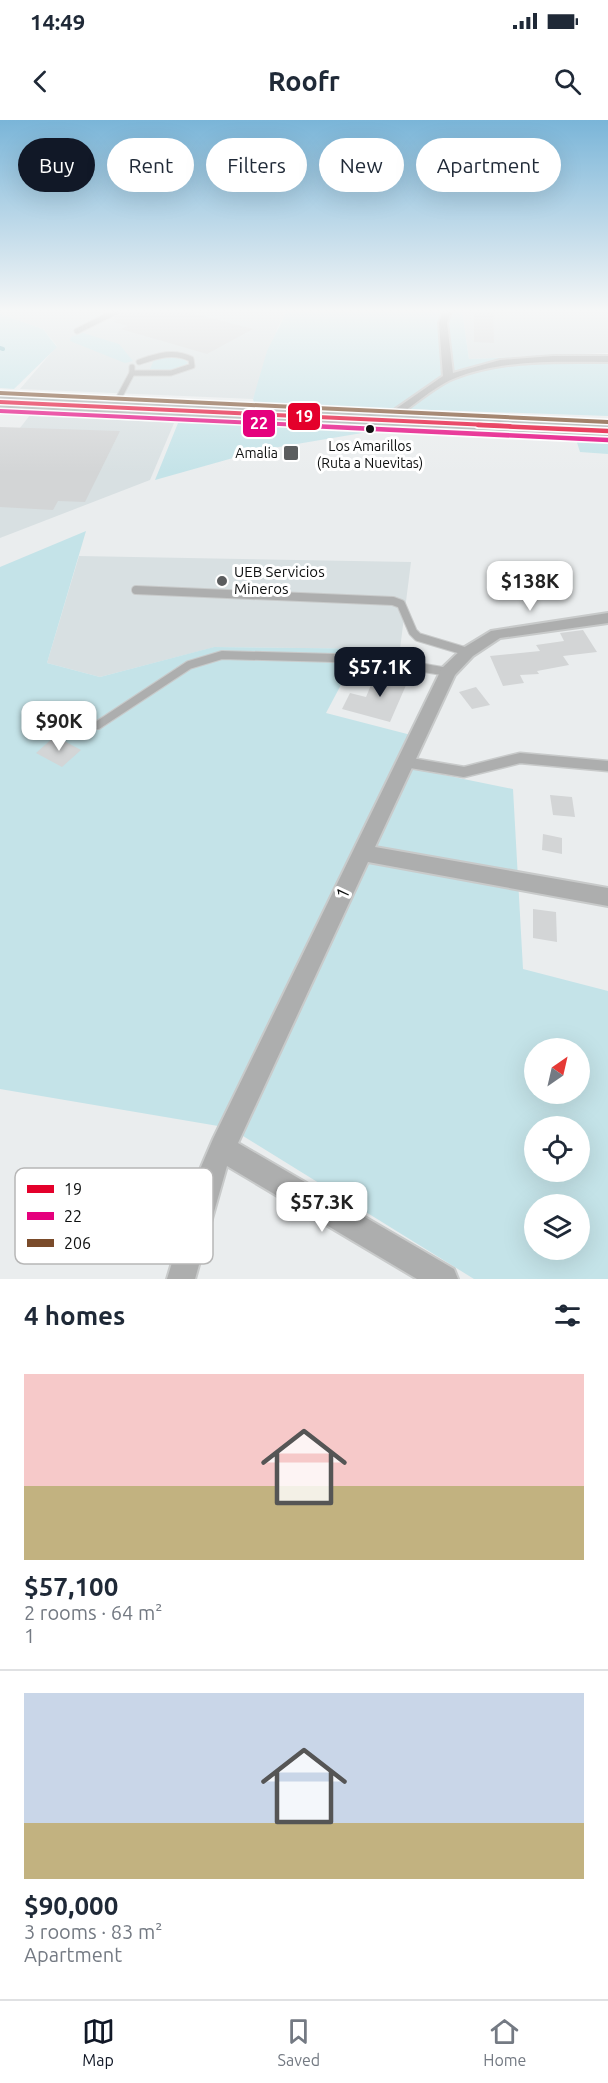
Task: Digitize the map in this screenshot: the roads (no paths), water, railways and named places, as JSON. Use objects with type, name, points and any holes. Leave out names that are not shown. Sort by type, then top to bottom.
[{"type":"highway","points":[[0,396],[608,431]]},
{"type":"highway","points":[[0,402],[116,404]]},
{"type":"highway","points":[[390,417],[608,422]]},
{"type":"street","points":[[447,365],[448,377]]},
{"type":"street","points":[[390,417],[448,377],[492,365]]},
{"type":"street","name":"1","points":[[213,1170],[448,672],[468,652],[496,634],[608,618]]},
{"type":"street","points":[[362,853],[608,897]]},
{"type":"street","points":[[222,1148],[444,1279]]},
{"type":"street","name":"1","points":[[181,1279],[185,1264]]},
{"type":"lane","points":[[116,404],[132,370],[173,373],[186,371],[192,365]]},
{"type":"lane","points":[[136,590],[393,601],[401,604],[412,632],[418,638],[468,652]]},
{"type":"lane","points":[[98,725],[189,665],[222,655],[371,659],[448,672]]},
{"type":"lane","points":[[405,762],[464,772],[520,758],[608,766]]},
{"type":"place","name":"Los Amarillos (Ruta a Nuevitas)","points":[[370,429]]},
{"type":"place","name":"Amalia","points":[[291,453]]},
{"type":"place","name":"UEB Servicios Mineros","points":[[222,581]]}]
